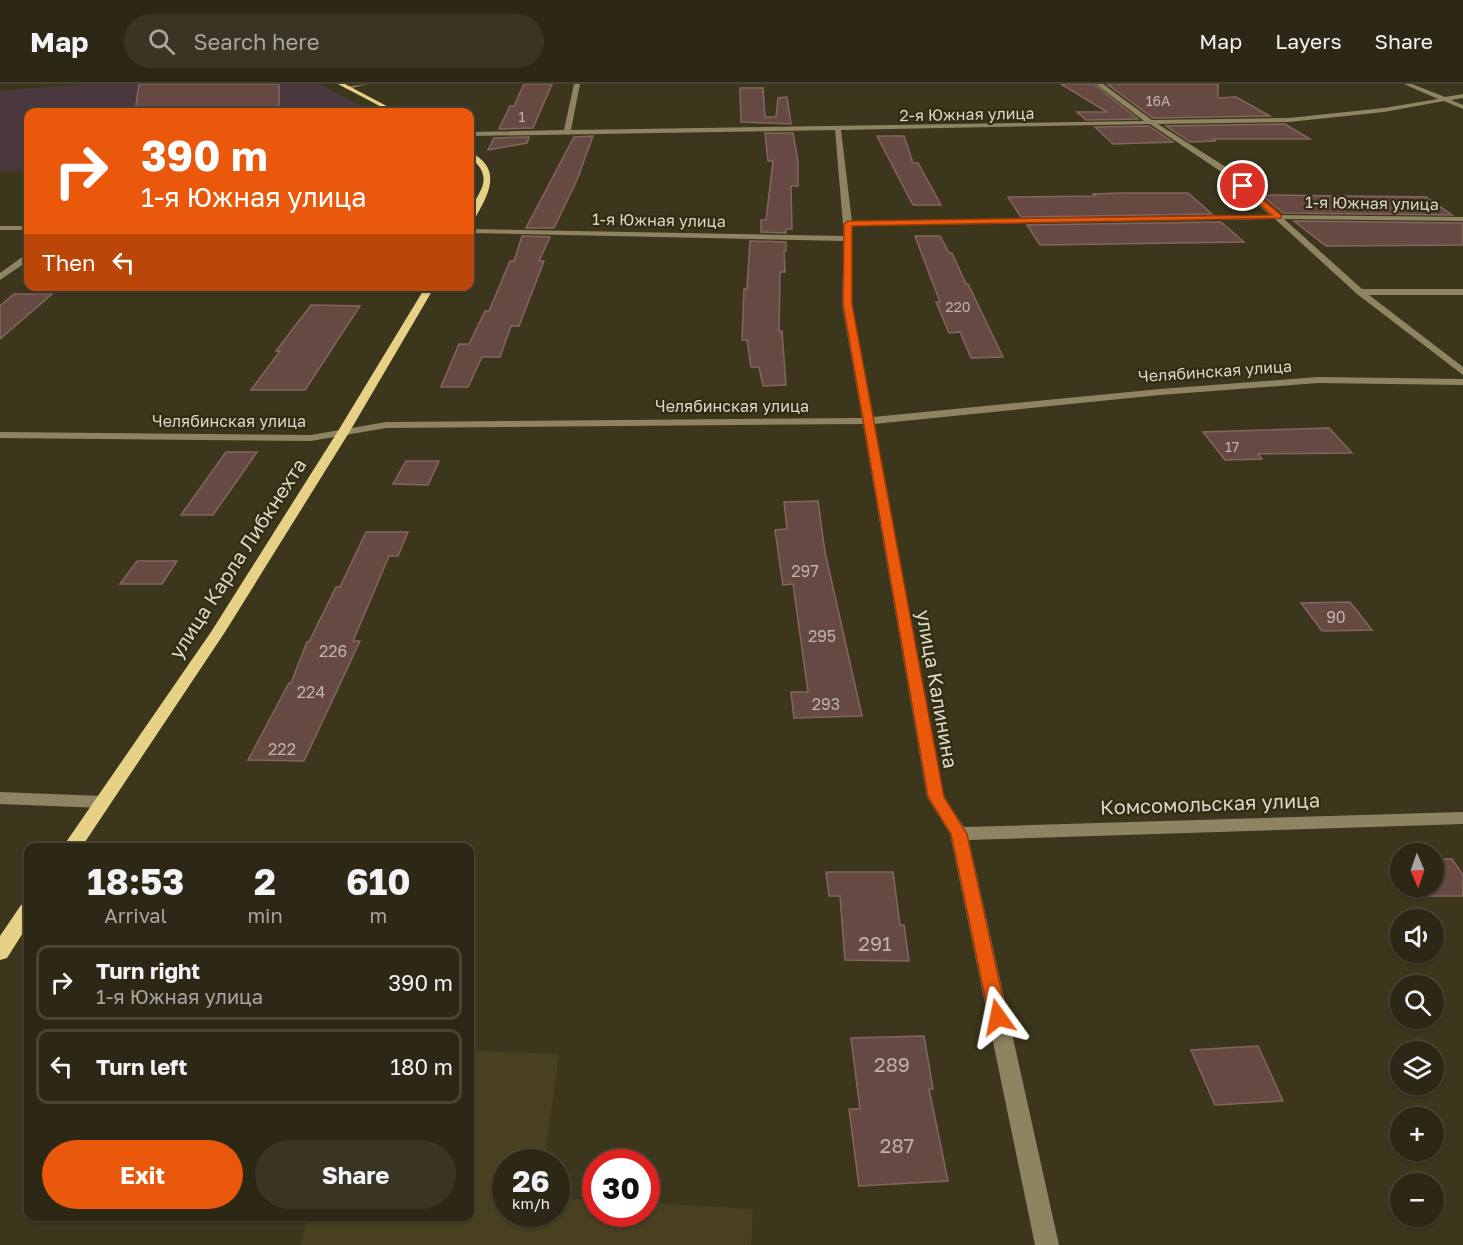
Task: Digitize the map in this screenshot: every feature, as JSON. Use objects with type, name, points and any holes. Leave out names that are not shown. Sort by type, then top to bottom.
[{"type":"main road","points":[[344,86],[387,108]]},
{"type":"main road","points":[[474,157],[489,176],[488,186],[474,212]]},
{"type":"main road","name":"улица Карла Либкнехта","points":[[74,843],[218,632],[344,431],[428,291]]},
{"type":"main road","points":[[0,952],[24,916]]},
{"type":"street","points":[[344,86],[365,84]]},
{"type":"street","points":[[567,132],[577,84]]},
{"type":"street","points":[[1099,84],[1126,106],[1226,171],[1360,292],[1463,372]]},
{"type":"street","points":[[1407,84],[1463,106]]},
{"type":"street","name":"2-я Южная улица","points":[[474,134],[838,130],[1289,120],[1384,110],[1463,96]]},
{"type":"street","name":"улица Калинина","points":[[838,130],[848,231],[848,304],[936,797],[959,834],[1047,1245]]},
{"type":"street","name":"1-я Южная улица","points":[[474,231],[848,231],[1278,217],[1463,219]]},
{"type":"street","points":[[0,228],[24,228]]},
{"type":"street","points":[[0,277],[24,260]]},
{"type":"street","points":[[1360,292],[1463,292]]},
{"type":"street","name":"Челябинская улица","points":[[0,435],[311,438],[386,425],[869,421],[1160,392],[1307,381],[1463,382]]},
{"type":"street","points":[[0,798],[102,802]]},
{"type":"street","name":"Комсомольская улица","points":[[959,834],[1463,818]]},
{"type":"shaded area","points":[[87,84],[320,84],[365,108],[24,108],[24,171],[0,171],[0,91]]},
{"type":"shaded area","points":[[474,1051],[559,1054],[546,1149],[492,1149],[492,1227],[570,1227],[570,1199],[582,1199],[582,1227],[660,1227],[660,1204],[753,1209],[751,1245],[300,1245],[307,1221],[474,1221]]},
{"type":"building","points":[[139,84],[279,84],[279,108],[136,108]]},
{"type":"building","points":[[524,84],[552,84],[533,128],[499,129],[510,106],[514,106]]},
{"type":"building","points":[[1061,84],[1094,84],[1138,119],[1086,120],[1077,112],[1107,112]]},
{"type":"building","points":[[1107,84],[1218,84],[1218,98],[1236,97],[1270,116],[1153,118]]},
{"type":"building","points":[[740,88],[763,88],[765,117],[776,117],[778,98],[787,97],[791,124],[741,122]]},
{"type":"building","points":[[1285,124],[1310,139],[1213,139],[1215,141],[1190,142],[1166,126]]},
{"type":"building","points":[[1149,126],[1173,142],[1113,144],[1095,127]]},
{"type":"building","points":[[765,133],[793,133],[798,161],[798,186],[791,186],[792,229],[786,229],[786,233],[761,232],[761,220],[766,220],[773,161],[768,161]]},
{"type":"building","points":[[593,136],[577,180],[554,228],[526,228],[574,137]]},
{"type":"building","points":[[877,136],[904,136],[913,163],[918,163],[941,205],[913,205]]},
{"type":"building","points":[[529,137],[527,143],[488,150],[494,138]]},
{"type":"building","points":[[1188,193],[1212,214],[1021,217],[1008,197],[1095,196],[1093,194]]},
{"type":"building","points":[[1261,195],[1426,197],[1452,215],[1283,213]]},
{"type":"building","points":[[1294,221],[1463,223],[1463,245],[1326,246]]},
{"type":"building","points":[[1221,222],[1244,242],[1040,245],[1027,225]]},
{"type":"building","points":[[522,236],[550,237],[539,261],[544,261],[519,326],[511,326],[500,357],[482,357],[468,387],[441,387],[459,344],[469,344],[485,311],[489,311],[510,261],[514,261]]},
{"type":"building","points":[[915,236],[940,236],[949,253],[952,253],[1003,357],[971,358],[960,332],[949,333],[936,302],[940,302]]},
{"type":"building","points":[[750,241],[786,242],[785,272],[780,272],[779,331],[782,331],[786,385],[763,386],[759,367],[751,367],[747,340],[742,340],[744,289],[747,289]]},
{"type":"building","points":[[14,294],[52,294],[0,339],[0,306]]},
{"type":"building","points":[[311,305],[360,306],[305,390],[251,390],[280,351],[276,351]]},
{"type":"building","points":[[1329,428],[1352,453],[1258,454],[1262,459],[1225,460],[1203,432]]},
{"type":"building","points":[[226,452],[257,452],[213,515],[181,515]]},
{"type":"building","points":[[406,461],[439,461],[428,485],[393,484]]},
{"type":"building","points":[[818,501],[825,552],[862,716],[794,718],[791,692],[808,692],[793,584],[783,585],[775,530],[787,529],[784,502]]},
{"type":"building","points":[[366,532],[408,532],[398,556],[389,556],[353,641],[360,641],[304,761],[248,760],[291,683],[307,642],[336,587],[340,587]]},
{"type":"building","points":[[137,561],[177,561],[162,584],[120,584]]},
{"type":"building","points":[[1350,602],[1372,630],[1322,631],[1301,603]]},
{"type":"building","points":[[1444,859],[1452,859],[1463,875],[1463,896],[1444,896]]},
{"type":"building","points":[[826,872],[893,872],[900,925],[904,925],[909,961],[845,960],[840,896],[829,896]]},
{"type":"building","points":[[924,1036],[933,1089],[929,1089],[948,1181],[859,1186],[849,1109],[860,1109],[851,1038]]},
{"type":"building","points":[[1258,1046],[1283,1101],[1215,1105],[1191,1050]]},
{"type":"route","points":[[998,1017],[959,834],[936,797],[848,304],[848,224],[1278,217],[1243,186]]}]
